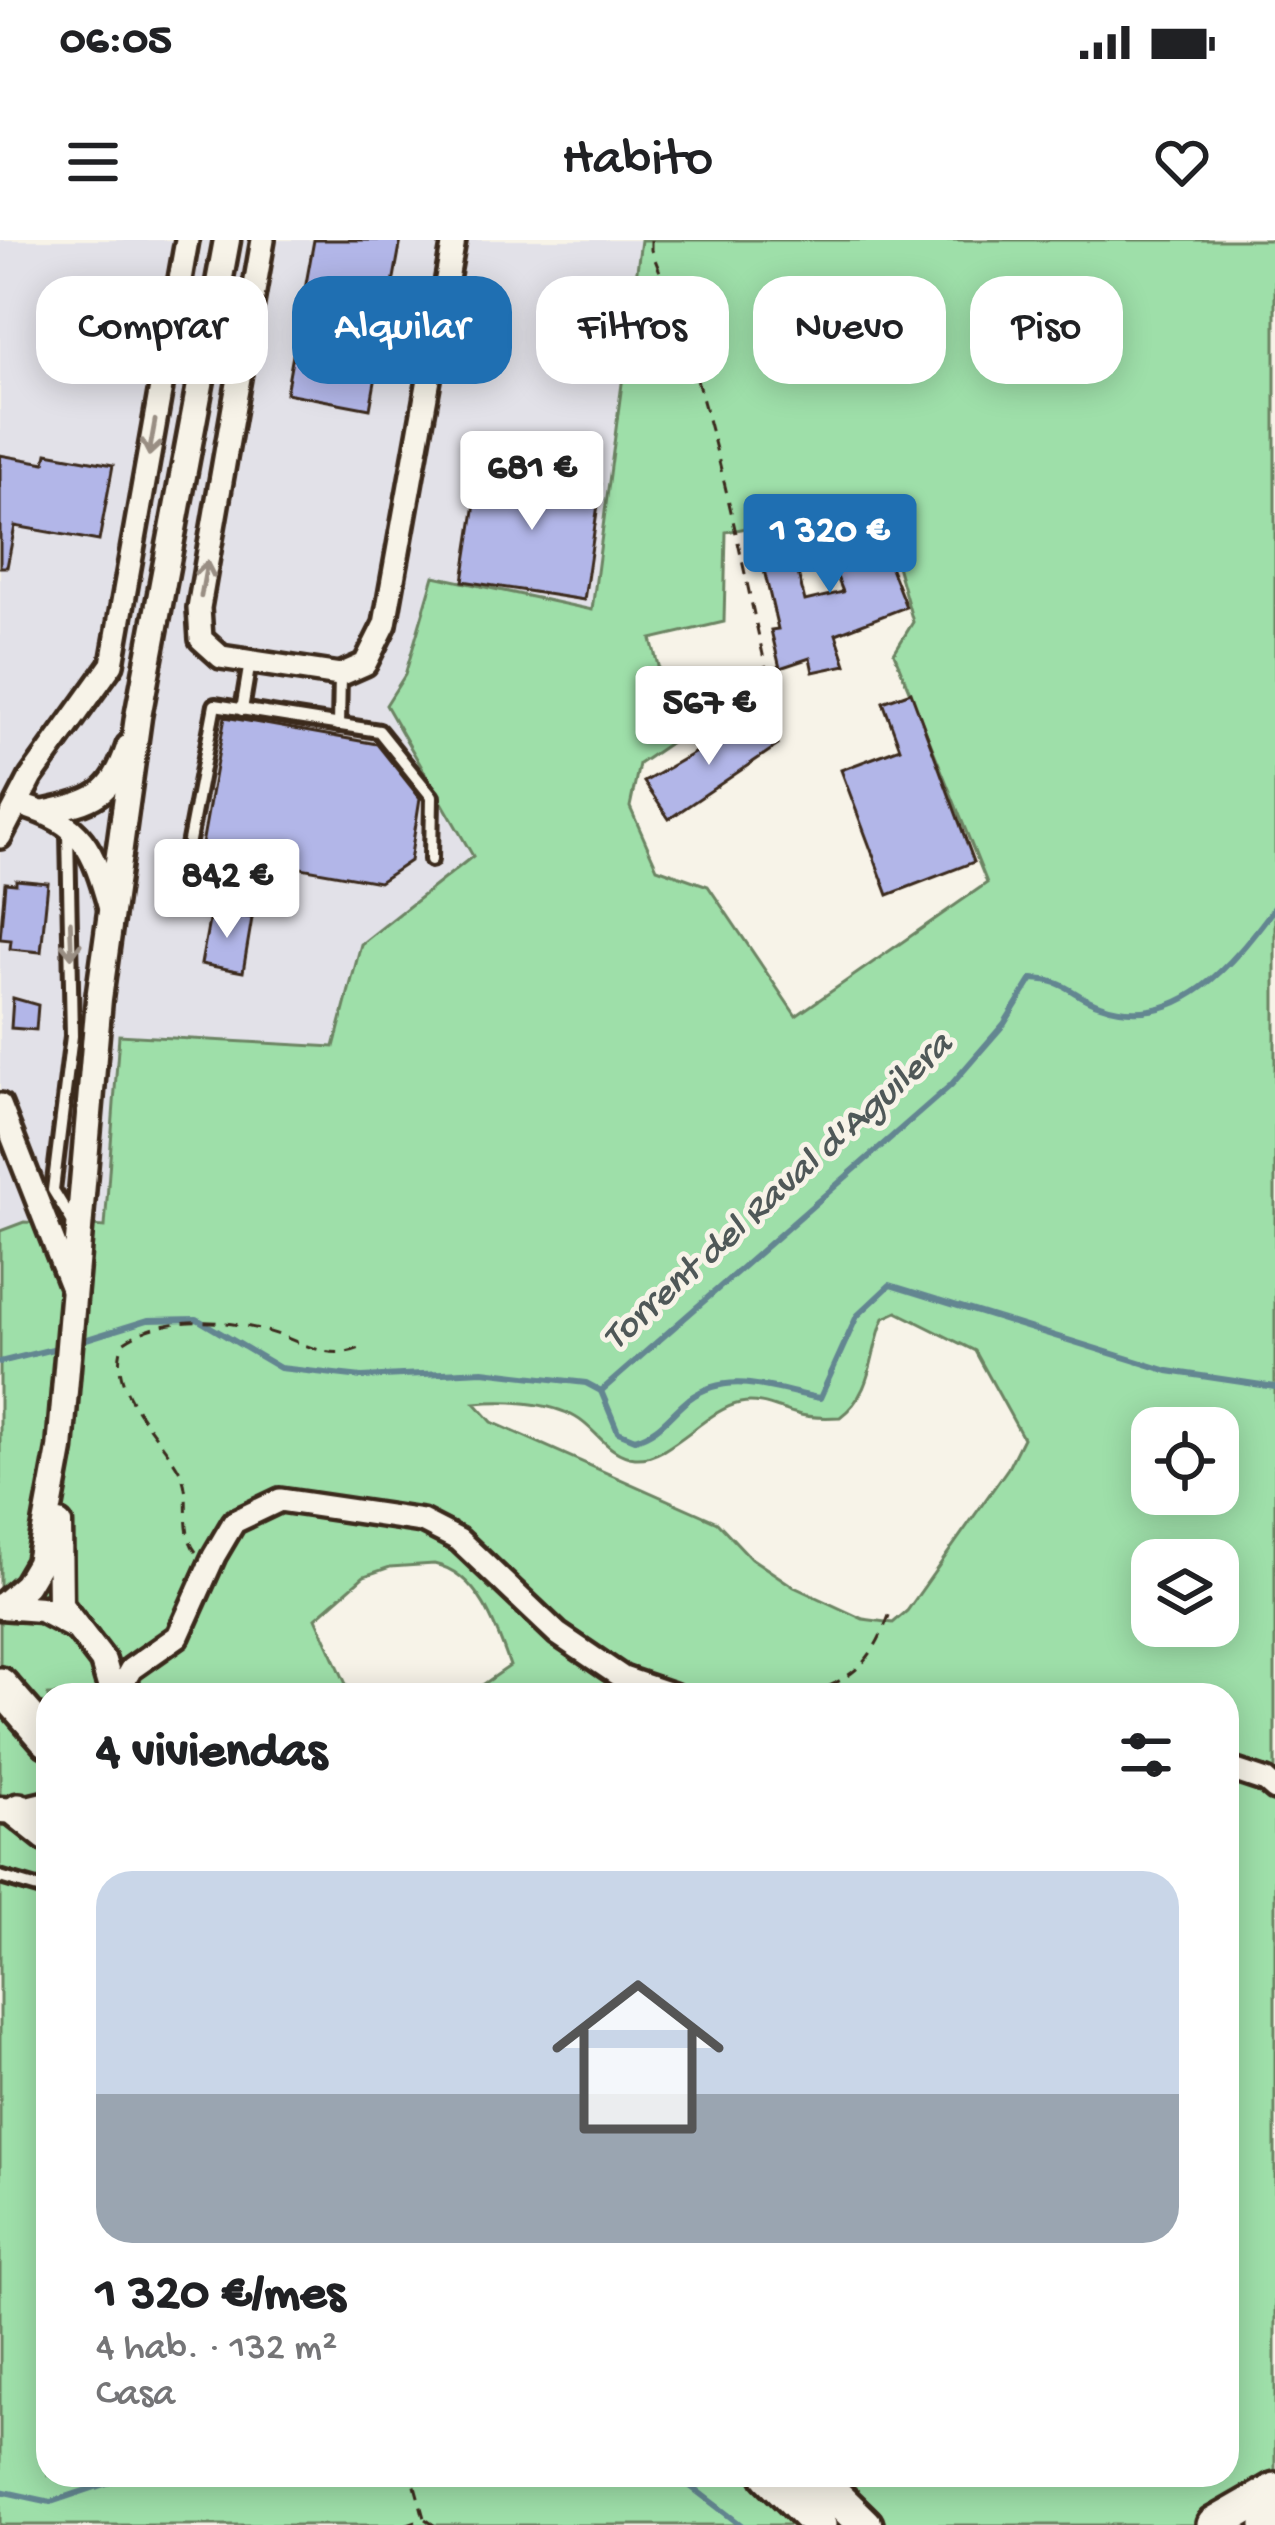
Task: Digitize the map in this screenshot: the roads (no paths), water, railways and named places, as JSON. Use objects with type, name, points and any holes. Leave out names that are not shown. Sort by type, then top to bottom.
[{"type":"highway","points":[[0,1685],[36,1726]]},
{"type":"highway","points":[[781,2487],[819,2525]]},
{"type":"highway","points":[[826,2487],[865,2525]]},
{"type":"highway","points":[[1214,2525],[1275,2490]]},
{"type":"street","points":[[0,837],[31,777],[112,664],[188,240]]},
{"type":"street","points":[[1,1606],[26,1585],[39,1563],[60,1450],[98,999],[139,717],[227,240]]},
{"type":"street","points":[[263,240],[199,608],[201,639],[221,658],[340,675],[365,664],[386,624],[454,240]]},
{"type":"street","points":[[44,812],[79,804],[106,790],[139,717]]},
{"type":"street","points":[[20,805],[68,823],[88,846],[111,913]]},
{"type":"street","points":[[0,1105],[74,1295]]},
{"type":"street","points":[[60,1450],[60,1605],[96,1651],[111,1683]]},
{"type":"street","points":[[122,1683],[131,1669],[178,1636],[234,1522],[280,1500],[422,1521],[459,1540],[558,1634],[638,1683]]},
{"type":"street","points":[[1,1606],[41,1609],[75,1628]]},
{"type":"street","points":[[96,1651],[113,1658],[144,1659]]},
{"type":"street","points":[[1239,1772],[1275,1789]]},
{"type":"lane","points":[[242,710],[250,662]]},
{"type":"lane","points":[[338,724],[340,675]]},
{"type":"lane","points":[[188,846],[215,706],[379,731],[433,797],[431,860]]},
{"type":"lane","points":[[68,823],[71,1036],[53,1190],[80,1233]]},
{"type":"lane","points":[[0,1877],[36,1888]]},
{"type":"waterway","name":"Torrent del Raval d'Aguilera","points":[[601,1391],[951,1085],[1004,1024],[1032,979],[1061,985],[1100,1005],[1129,1011],[1155,1009],[1202,987],[1275,907]]},
{"type":"waterway","points":[[601,1391],[618,1432],[635,1439],[658,1427],[689,1399],[721,1385],[753,1384],[820,1398],[857,1316],[890,1285],[1168,1371],[1275,1387]]},
{"type":"waterway","points":[[74,1343],[148,1320],[197,1319],[280,1368],[362,1377],[483,1371],[586,1383],[601,1391]]},
{"type":"waterway","points":[[0,1362],[61,1347]]},
{"type":"waterway","points":[[0,2491],[51,2502],[95,2487]]},
{"type":"waterway","points":[[692,2487],[741,2525]]}]
